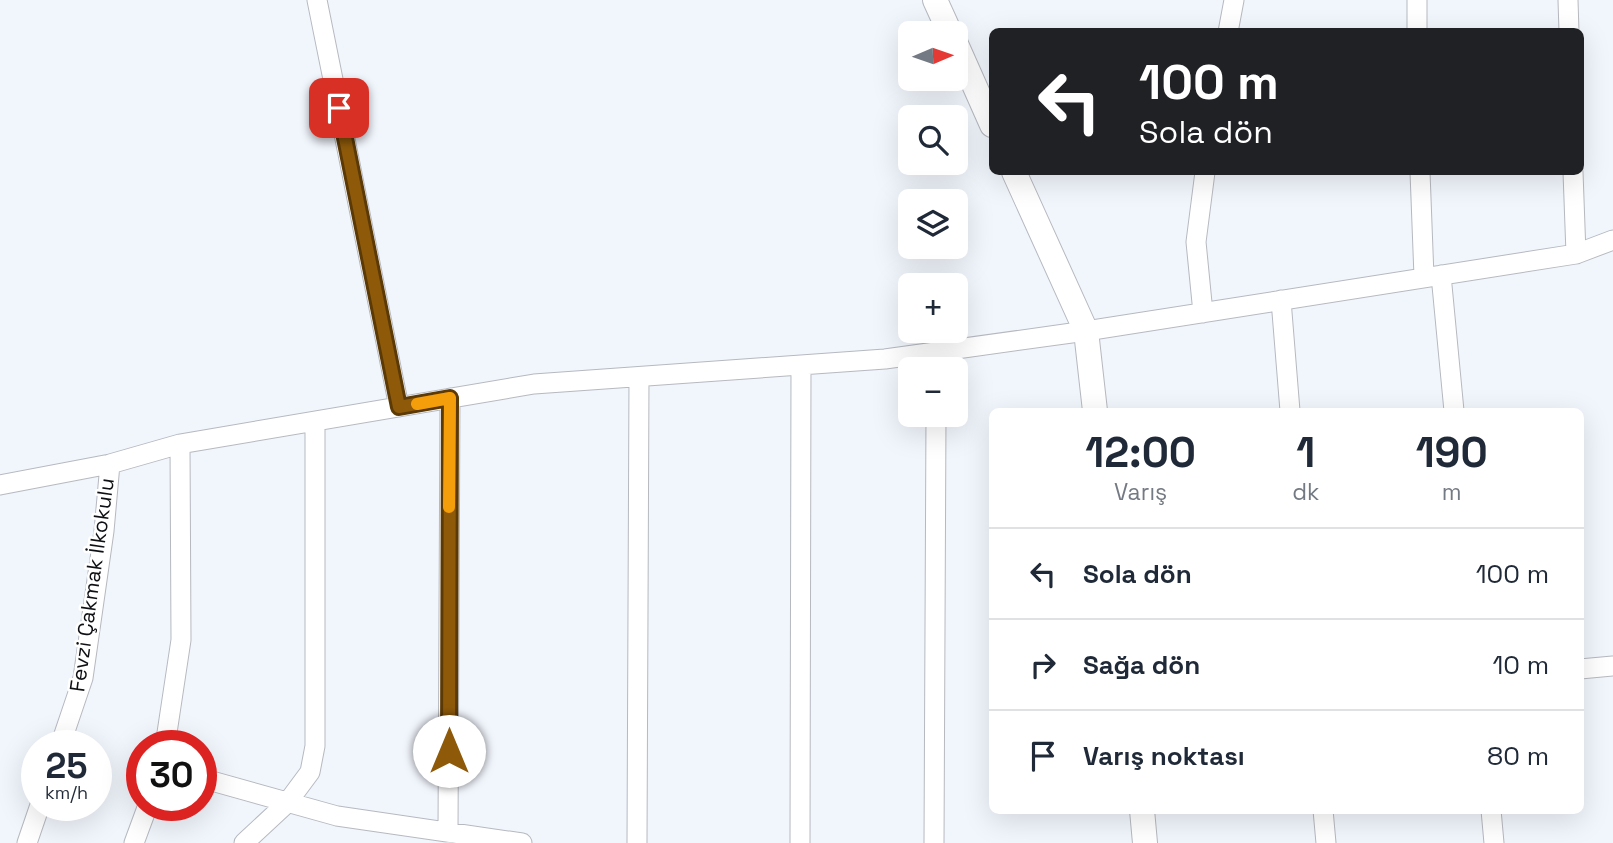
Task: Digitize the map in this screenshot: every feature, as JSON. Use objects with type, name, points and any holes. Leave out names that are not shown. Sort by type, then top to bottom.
[{"type":"street","points":[[317,0],[399,407]]},
{"type":"street","points":[[935,0],[945,21]]},
{"type":"street","points":[[1229,28],[1234,0]]},
{"type":"street","points":[[1417,0],[1417,28]]},
{"type":"street","points":[[1568,0],[1569,28]]},
{"type":"street","points":[[968,71],[989,118]]},
{"type":"street","points":[[1015,175],[1086,331],[1095,408]]},
{"type":"street","points":[[1203,313],[1196,242],[1205,175]]},
{"type":"street","points":[[1420,175],[1454,408]]},
{"type":"street","points":[[1573,175],[1576,254]]},
{"type":"street","points":[[956,357],[1086,331],[1576,254],[1613,240]]},
{"type":"street","points":[[1281,300],[1290,408]]},
{"type":"street","points":[[0,485],[110,464],[180,444],[534,384],[898,360]]},
{"type":"street","points":[[800,843],[801,365]]},
{"type":"street","points":[[637,843],[639,377]]},
{"type":"street","points":[[433,835],[450,398]]},
{"type":"street","points":[[244,843],[287,803],[310,772],[315,746],[315,421]]},
{"type":"street","points":[[934,843],[936,427]]},
{"type":"street","points":[[167,730],[181,640],[180,444]]},
{"type":"street","name":"Fevzi Çakmak İlkokulu","points":[[65,730],[83,678],[104,531],[110,464]]},
{"type":"street","points":[[1584,669],[1613,666]]},
{"type":"street","points":[[217,783],[337,816],[433,835],[522,843]]},
{"type":"street","points":[[1142,814],[1145,843]]},
{"type":"street","points":[[1323,814],[1326,843]]},
{"type":"street","points":[[1491,814],[1494,843]]},
{"type":"street","points":[[27,843],[35,821]]},
{"type":"street","points":[[134,843],[142,821]]},
{"type":"slow traffic","points":[[417,404],[450,398],[449,507]]},
{"type":"route","points":[[339,108],[399,407],[450,398],[449,751]]}]
